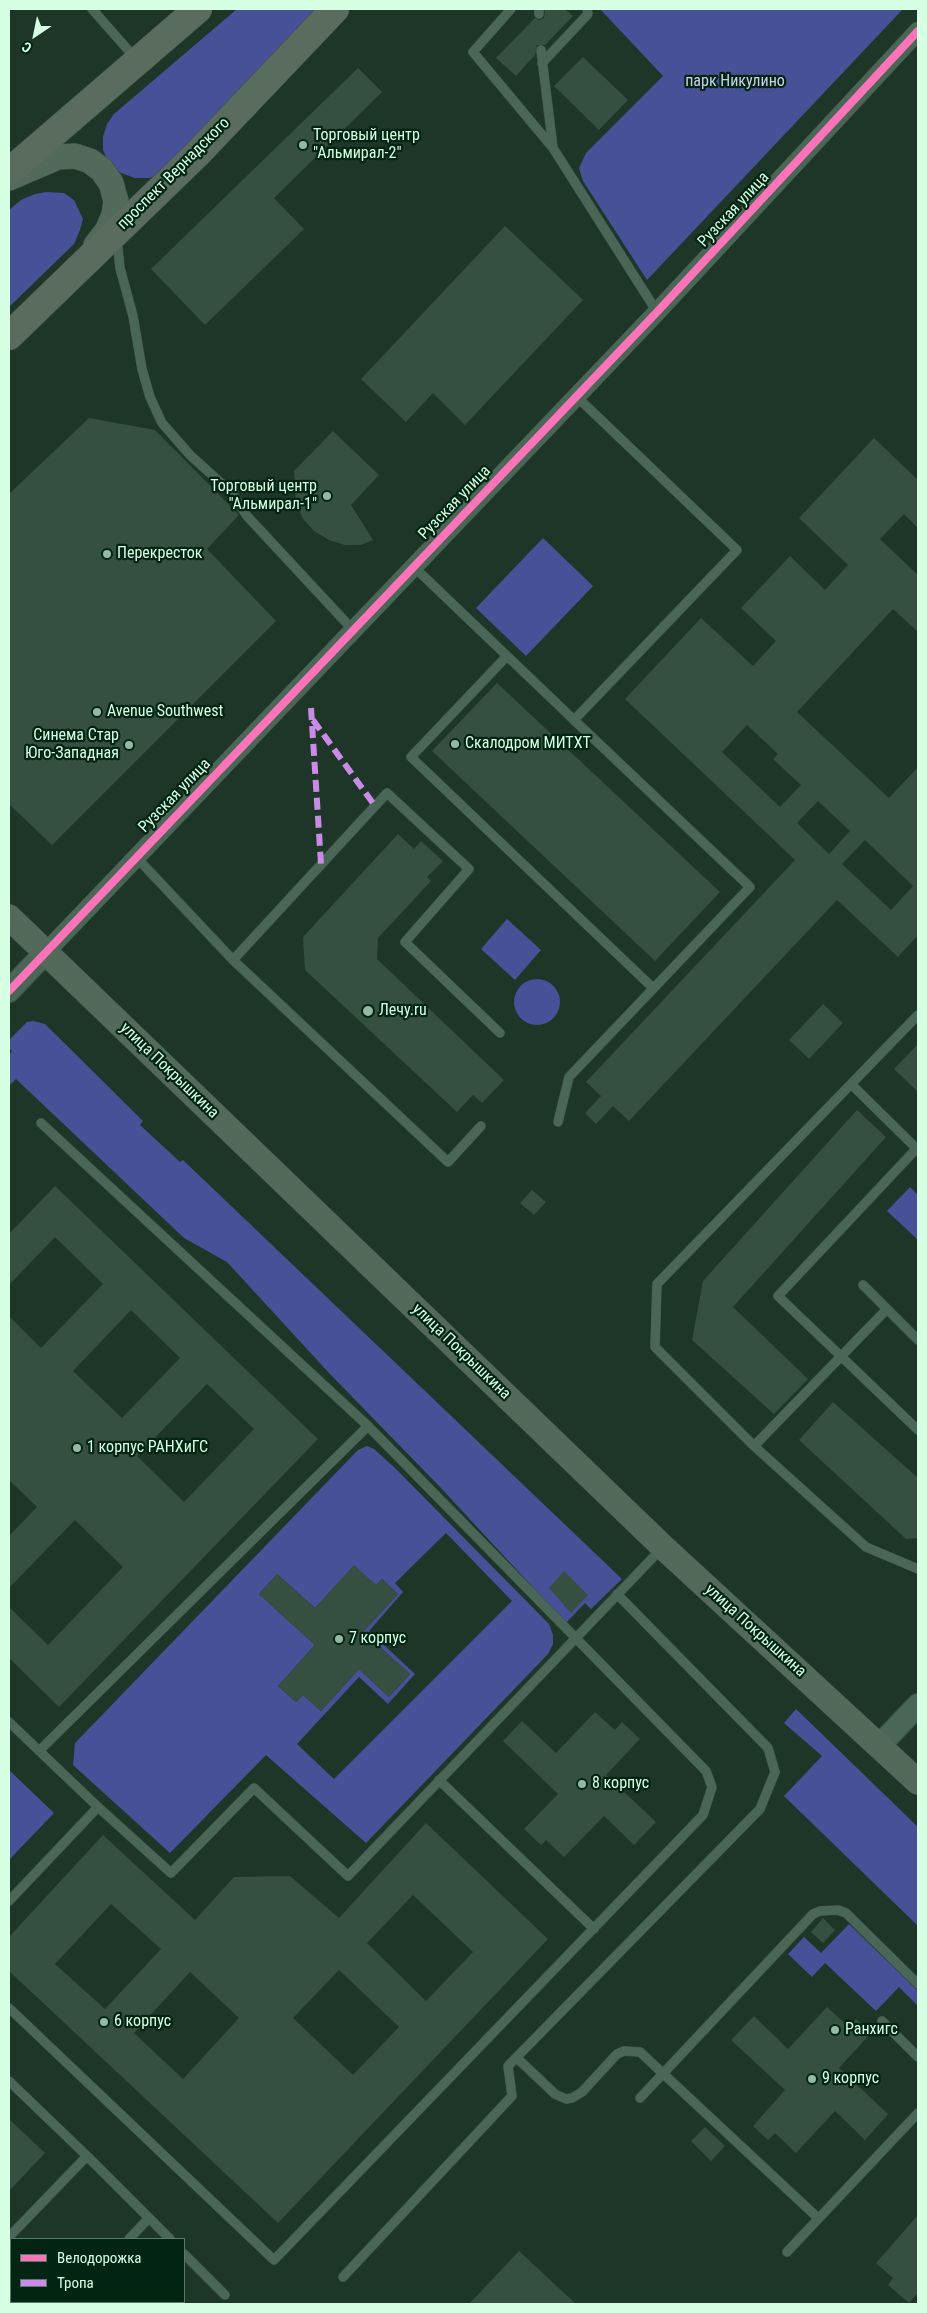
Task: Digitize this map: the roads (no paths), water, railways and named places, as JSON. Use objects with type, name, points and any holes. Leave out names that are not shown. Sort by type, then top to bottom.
[{"type":"main road","points":[[9,172],[198,9]]},
{"type":"main road","name":"проспект Вернадского","points":[[9,336],[198,153],[335,9]]},
{"type":"main road","points":[[9,178],[58,157],[75,156],[90,161],[102,170],[111,184],[116,201],[114,215],[107,231],[80,267]]},
{"type":"main road","name":"улица Покрышкина","points":[[9,917],[663,1547],[918,1782]]},
{"type":"street","name":"Рузская улица","points":[[9,991],[657,312],[918,32]]},
{"type":"street","points":[[880,1745],[918,1705]]},
{"type":"lane","points":[[93,9],[137,60]]},
{"type":"lane","points":[[511,9],[473,52],[553,148],[657,312]]},
{"type":"lane","points":[[542,63],[588,14],[586,9]]},
{"type":"lane","points":[[541,50],[553,148]]},
{"type":"lane","points":[[116,232],[120,268],[133,316],[142,369],[150,398],[162,423],[190,455],[232,493],[247,516],[353,630]]},
{"type":"lane","points":[[574,720],[737,550],[576,396]]},
{"type":"lane","points":[[413,566],[750,888],[569,1077],[558,1122]]},
{"type":"lane","points":[[507,656],[411,757],[653,988]]},
{"type":"lane","points":[[233,960],[387,793],[469,869],[405,942],[500,1033]]},
{"type":"lane","points":[[136,857],[233,960],[448,1162],[481,1126]]},
{"type":"lane","points":[[918,1015],[657,1284],[655,1347],[754,1446],[866,1547],[918,1569]]},
{"type":"lane","points":[[852,1085],[918,1148],[778,1296],[918,1430]]},
{"type":"lane","points":[[9,2008],[274,2260],[703,1815],[712,1787],[706,1771],[368,1426],[40,1123]]},
{"type":"lane","points":[[863,1285],[918,1340]]},
{"type":"lane","points":[[754,1446],[887,1309]]},
{"type":"lane","points":[[39,1751],[368,1426]]},
{"type":"lane","points":[[9,1722],[170,1873],[254,1788],[348,1876],[663,1547]]},
{"type":"lane","points":[[342,2277],[512,2096],[508,2066],[744,1828],[760,1809],[775,1772],[768,1748],[617,1594]]},
{"type":"lane","points":[[439,1780],[594,1929]]},
{"type":"lane","points":[[9,1901],[98,1807]]},
{"type":"lane","points":[[640,2098],[812,1914],[820,1911],[838,1910],[846,1913],[918,1984]]},
{"type":"lane","points":[[882,2021],[918,2057]]},
{"type":"lane","points":[[517,2058],[556,2094],[566,2099],[582,2092],[617,2054],[624,2051],[640,2052],[664,2072],[818,2218]]},
{"type":"lane","points":[[9,2081],[169,2238]]},
{"type":"lane","points":[[787,2252],[918,2113]]},
{"type":"lane","points":[[9,2236],[87,2156]]},
{"type":"lane","points":[[130,2238],[149,2218]]},
{"type":"lane","points":[[185,2255],[225,2295]]},
{"type":"place","name":"Торговый центр \"Альмирал-2\"","points":[[303,145]]},
{"type":"place","name":"Торговый центр \"Альмирал-1\"","points":[[327,496]]},
{"type":"place","name":"Перекресток","points":[[107,554]]},
{"type":"place","name":"Avenue Southwest","points":[[97,712]]},
{"type":"place","name":"Скалодром МИТХТ","points":[[455,744]]},
{"type":"place","name":"Синема Стар Юго-Западная","points":[[129,745]]},
{"type":"place","name":"Лечу.ru","points":[[368,1011]]},
{"type":"place","name":"1 корпус РАНХиГС","points":[[77,1448]]},
{"type":"place","name":"7 корпус","points":[[339,1639]]},
{"type":"place","name":"8 корпус","points":[[582,1784]]},
{"type":"place","name":"6 корпус","points":[[104,2022]]},
{"type":"place","name":"Ранхигс","points":[[835,2030]]},
{"type":"place","name":"9 корпус","points":[[812,2079]]},
{"type":"park label","name":"парк Никулино","points":[[735,82]]}]
